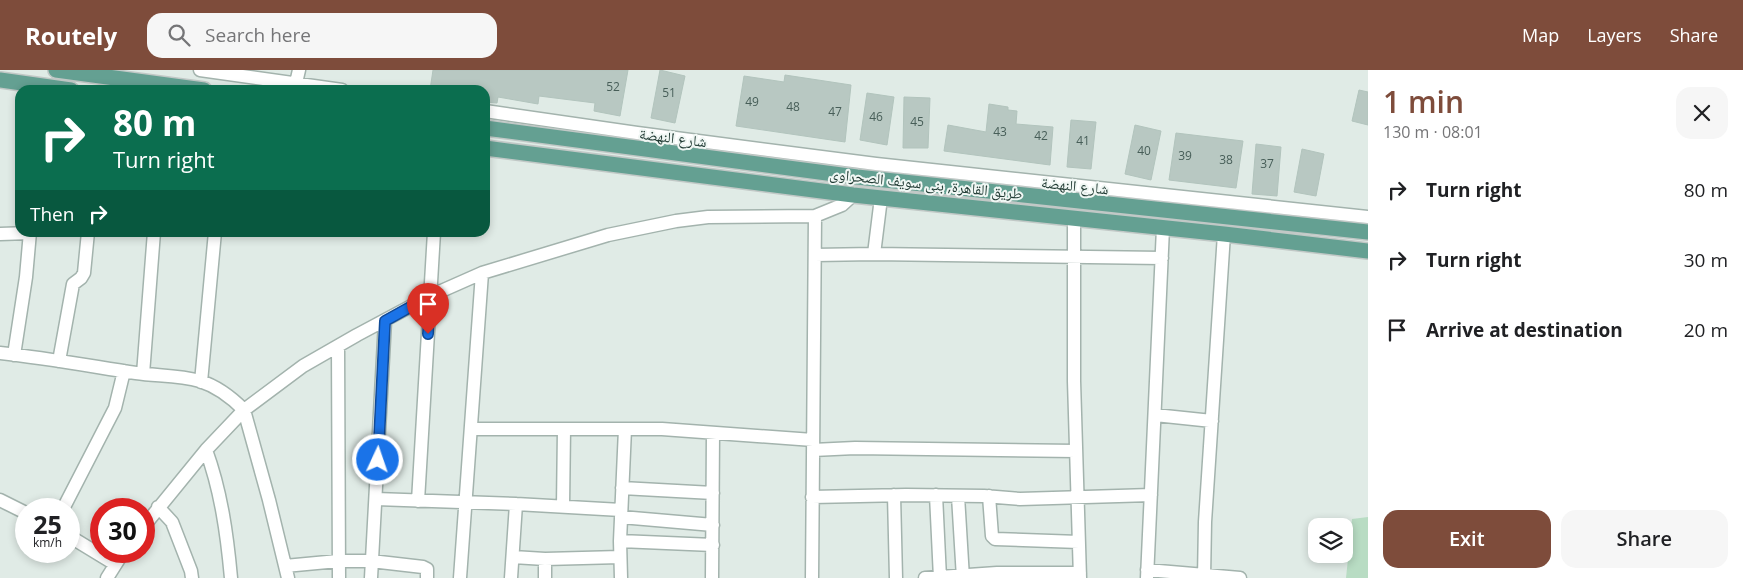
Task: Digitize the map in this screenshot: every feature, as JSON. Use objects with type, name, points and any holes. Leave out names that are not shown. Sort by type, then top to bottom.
[{"type":"main road","points":[[56,70],[167,85]]},
{"type":"main road","points":[[0,80],[22,85]]},
{"type":"main road","name":"طريق القاهرة, بنى سويف الصحراوى","points":[[490,129],[857,177],[1368,232]]},
{"type":"main road","name":"طريق القاهرة, بنى سويف الصحراوى","points":[[490,149],[853,196],[1224,234],[1368,252]]},
{"type":"street","points":[[200,70],[278,75],[296,83],[309,85]]},
{"type":"street","points":[[296,83],[299,70]]},
{"type":"street","name":"شارع النهضة","points":[[490,112],[867,163],[1368,216]]},
{"type":"street","points":[[155,511],[206,450],[244,410],[296,371],[430,296],[482,273],[608,235],[676,221],[744,216],[815,216],[842,205],[853,196]]},
{"type":"street","points":[[874,254],[881,198]]},
{"type":"street","points":[[812,578],[815,216]]},
{"type":"street","points":[[925,578],[997,575],[1080,576],[1076,451],[1074,219]]},
{"type":"street","points":[[1163,228],[1147,574],[1240,578]]},
{"type":"street","points":[[0,234],[15,234]]},
{"type":"street","points":[[1204,576],[1205,522],[1224,234]]},
{"type":"street","points":[[14,354],[26,277],[30,237]]},
{"type":"street","points":[[59,361],[73,284],[82,278],[84,273],[88,237]]},
{"type":"street","points":[[143,374],[154,237]]},
{"type":"street","points":[[201,382],[215,237]]},
{"type":"street","points":[[418,501],[434,237]]},
{"type":"street","points":[[815,256],[874,254],[1162,258]]},
{"type":"street","points":[[460,578],[482,273]]},
{"type":"street","points":[[370,578],[385,321]]},
{"type":"street","points":[[338,346],[339,578]]},
{"type":"street","points":[[0,353],[201,382],[224,394],[244,410],[287,572],[338,561],[371,561],[423,567],[427,569],[427,578]]},
{"type":"street","points":[[69,498],[115,408],[124,371]]},
{"type":"street","points":[[1155,415],[1212,420]]},
{"type":"street","points":[[471,429],[662,429],[855,448],[1076,451]]},
{"type":"street","points":[[563,506],[564,429]]},
{"type":"street","points":[[621,578],[620,541],[625,429]]},
{"type":"street","points":[[712,578],[713,433]]},
{"type":"street","points":[[206,450],[222,509],[231,578]]},
{"type":"street","points":[[622,488],[713,493]]},
{"type":"street","points":[[894,495],[896,578]]},
{"type":"street","points":[[812,497],[936,495],[989,496],[1020,499],[1151,496]]},
{"type":"street","points":[[936,495],[940,577]]},
{"type":"street","points":[[958,496],[963,577]]},
{"type":"street","points":[[989,496],[992,536],[995,539],[1079,542]]},
{"type":"street","points":[[376,499],[563,506],[713,524]]},
{"type":"street","points":[[0,500],[15,508]]},
{"type":"street","points":[[511,578],[516,504]]},
{"type":"street","points":[[158,507],[172,522],[192,578]]},
{"type":"street","points":[[620,541],[713,545]]},
{"type":"street","points":[[80,543],[115,564],[107,578]]},
{"type":"street","points":[[513,557],[545,559],[620,557]]},
{"type":"street","points":[[545,559],[545,578]]},
{"type":"green space","points":[[1368,517],[1368,578],[1346,578],[1348,563],[1353,563],[1353,519]]},
{"type":"building","points":[[433,70],[628,70],[620,116],[594,111],[595,103],[539,96],[538,104],[498,97],[497,103],[490,102],[490,85],[431,85]]},
{"type":"building","points":[[660,70],[685,76],[675,123],[651,118]]},
{"type":"building","points":[[785,75],[851,85],[845,142],[736,126],[744,76],[784,82]]},
{"type":"building","points":[[1359,90],[1368,92],[1368,125],[1352,121]]},
{"type":"building","points":[[867,93],[894,97],[887,145],[860,140]]},
{"type":"building","points":[[904,97],[930,98],[928,148],[903,148]]},
{"type":"building","points":[[989,104],[1008,107],[1008,110],[1017,111],[1016,124],[1053,127],[1050,165],[944,151],[948,125],[986,132]]},
{"type":"building","points":[[1071,120],[1096,122],[1091,169],[1067,167]]},
{"type":"building","points":[[1135,125],[1161,131],[1151,180],[1125,174]]},
{"type":"building","points":[[1176,133],[1243,141],[1236,188],[1169,180]]},
{"type":"building","points":[[1256,144],[1281,147],[1277,196],[1252,194]]},
{"type":"building","points":[[1302,149],[1324,154],[1316,196],[1294,192]]},
{"type":"route","points":[[378,460],[385,321],[430,296],[428,334]]}]
